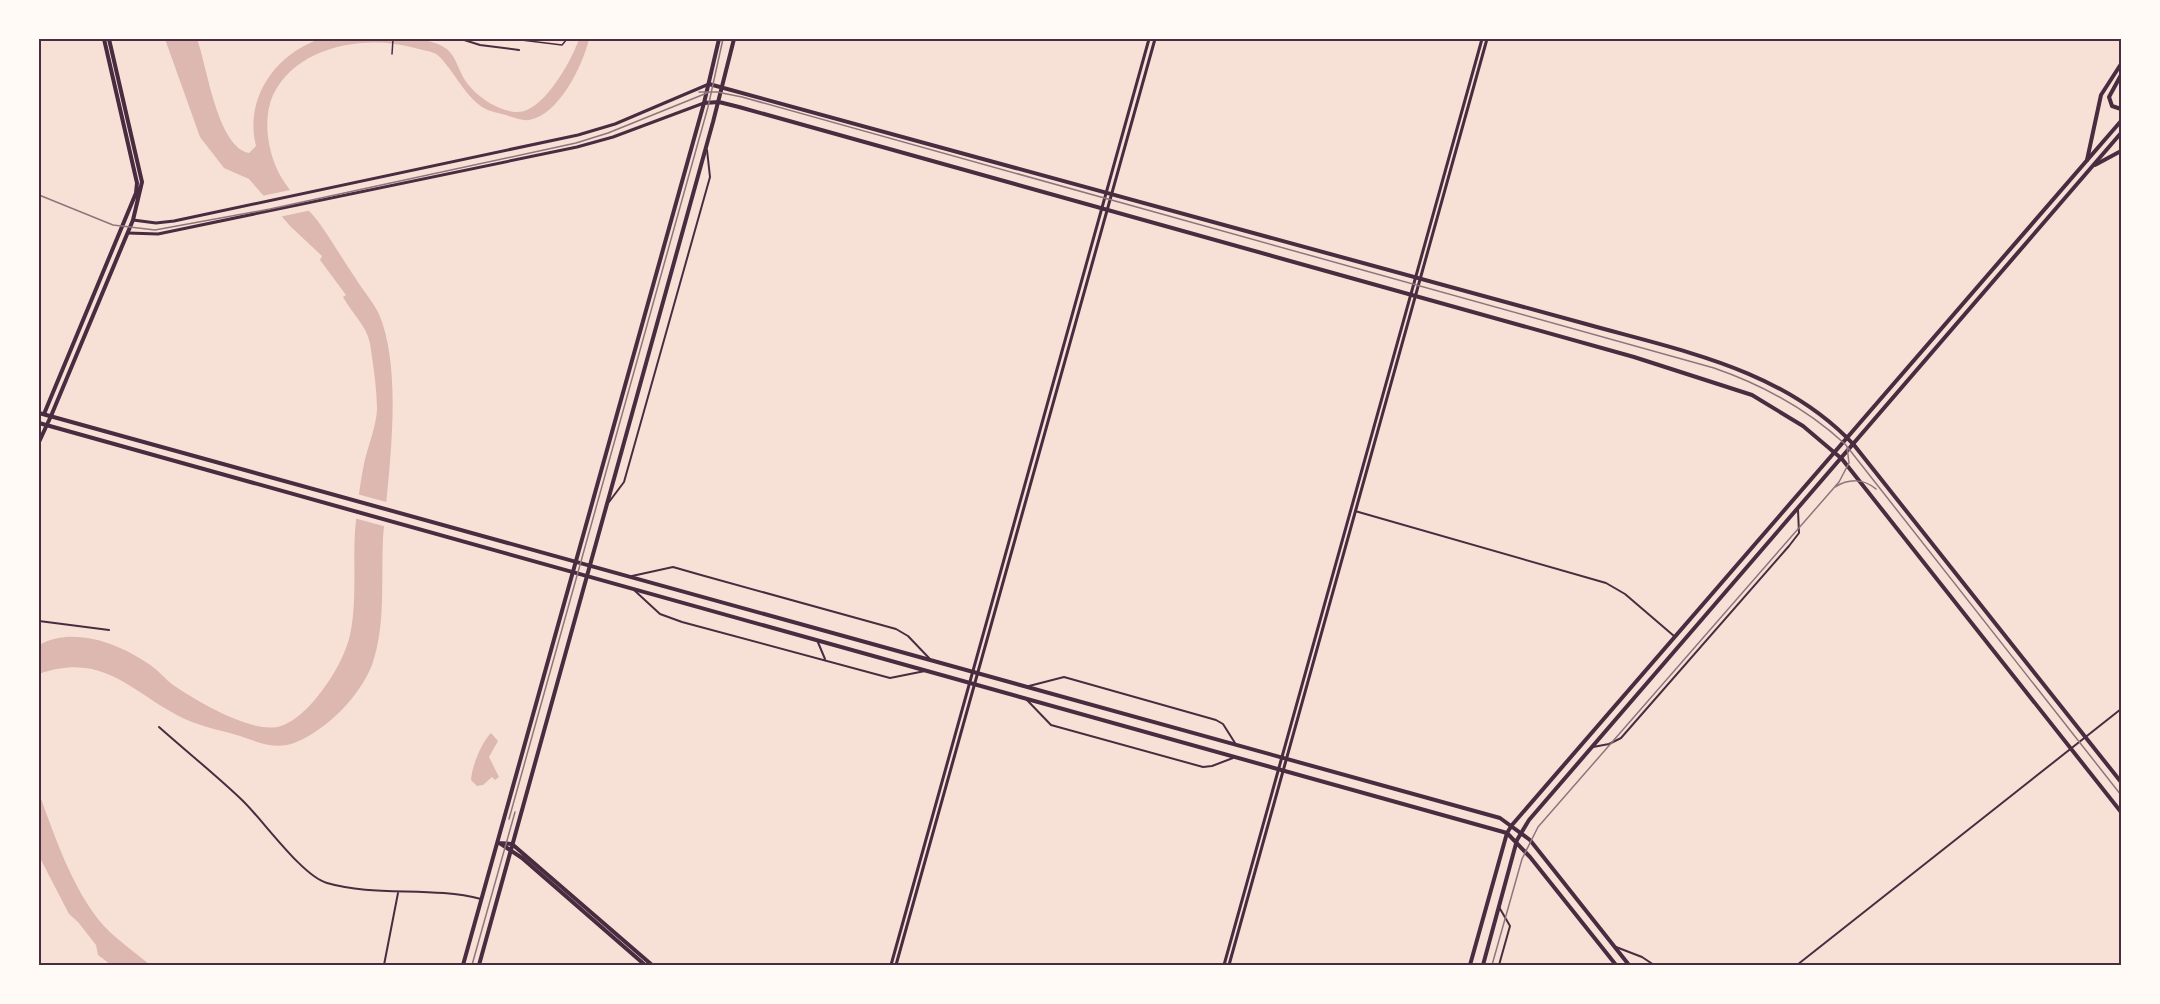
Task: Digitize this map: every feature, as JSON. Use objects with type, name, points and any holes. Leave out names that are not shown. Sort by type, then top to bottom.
[{"type":"main road","points":[[104,39],[137,183],[134,201],[41,413],[39,424],[1507,833],[1517,840],[1616,965]]},
{"type":"main road","points":[[39,442],[128,233],[142,182],[109,39]]},
{"type":"main road","points":[[463,965],[704,103],[719,39]]},
{"type":"main road","points":[[478,965],[719,102],[734,39]]},
{"type":"main road","points":[[2087,160],[2101,95],[2121,64]]},
{"type":"main road","points":[[2121,75],[2109,97],[2112,106],[2121,109]]},
{"type":"main road","points":[[709,84],[723,85],[1739,368],[1800,399],[1854,445],[2121,782]]},
{"type":"main road","points":[[704,103],[719,102],[1731,386],[1792,418],[1842,459],[2121,813]]},
{"type":"main road","points":[[1470,965],[1507,833],[1512,825],[2121,121]]},
{"type":"main road","points":[[1483,965],[1521,831],[2121,134]]},
{"type":"main road","points":[[2094,165],[2121,151]]},
{"type":"main road","points":[[125,225],[133,220]]},
{"type":"main road","points":[[125,225],[128,233]]},
{"type":"main road","points":[[41,413],[1500,818],[1521,831],[1629,965]]},
{"type":"main road","points":[[342,508],[348,498]]},
{"type":"main road","points":[[388,520],[389,510]]},
{"type":"main road","points":[[498,843],[511,846],[652,965]]},
{"type":"main road","points":[[511,846],[645,965]]},
{"type":"street","points":[[461,39],[480,45],[519,50]]},
{"type":"street","points":[[894,965],[1105,209],[1149,39]]},
{"type":"street","points":[[1109,192],[1155,39]]},
{"type":"street","points":[[1284,757],[1350,510],[1482,39]]},
{"type":"street","points":[[1224,965],[1355,511],[1487,39]]},
{"type":"street","points":[[133,220],[156,223],[174,221],[592,132],[709,84]]},
{"type":"street","points":[[128,233],[158,234],[577,147],[613,137],[704,103]]},
{"type":"street","points":[[607,504],[624,482],[677,297],[710,177],[706,147]]},
{"type":"street","points":[[1350,510],[1600,580],[1625,594],[1674,636]]},
{"type":"street","points":[[1593,747],[1609,744],[1622,738],[1789,546],[1799,533],[1798,510]]},
{"type":"street","points":[[629,576],[673,567],[896,629],[908,636],[931,660]]},
{"type":"street","points":[[632,588],[664,617],[890,678],[927,670]]},
{"type":"street","points":[[39,621],[109,630]]},
{"type":"street","points":[[817,640],[825,661]]},
{"type":"street","points":[[1027,687],[1059,677],[1216,720],[1224,724],[1237,746]]},
{"type":"street","points":[[1024,697],[1051,725],[1203,766],[1212,766],[1236,756]]},
{"type":"street","points":[[1797,965],[2121,708]]},
{"type":"street","points":[[159,727],[242,800],[272,830],[281,844],[316,878],[330,884],[398,893],[415,891],[482,899]]},
{"type":"street","points":[[1229,965],[1280,770]]},
{"type":"street","points":[[384,965],[398,893]]},
{"type":"street","points":[[1499,907],[1510,926],[1499,965]]},
{"type":"street","points":[[1614,946],[1642,957],[1654,965]]},
{"type":"lane","points":[[392,54],[393,39]]},
{"type":"lane","points":[[513,39],[561,45],[567,39]]},
{"type":"lane","points":[[519,45],[520,39]]},
{"type":"shaded area","points":[[340,37],[411,39],[434,43],[449,51],[466,82],[485,100],[509,111],[517,112],[527,110],[546,95],[563,72],[579,39],[589,39],[575,75],[560,99],[540,116],[529,120],[484,108],[469,95],[436,54],[396,44],[376,42],[335,48],[316,54],[284,78],[273,95],[267,126],[276,168],[289,188],[322,227],[379,314],[387,338],[393,395],[391,455],[383,538],[381,618],[372,665],[359,689],[330,721],[306,737],[287,745],[267,744],[192,722],[172,713],[121,680],[103,672],[84,668],[63,668],[39,674],[39,645],[53,639],[68,637],[98,640],[128,651],[156,669],[173,685],[225,715],[256,726],[281,726],[303,712],[324,688],[341,660],[350,635],[358,504],[365,459],[377,410],[375,376],[368,336],[343,297],[346,295],[320,260],[322,256],[291,227],[249,179],[224,168],[200,137],[165,39],[197,39],[221,121],[238,147],[249,153],[256,146],[253,129],[255,112],[259,95],[267,80],[289,55],[320,39]]},
{"type":"shaded area","points":[[491,733],[498,741],[489,757],[499,777],[495,780],[492,777],[483,785],[477,786],[471,780],[473,768],[481,748]]},
{"type":"shaded area","points":[[39,793],[66,863],[93,913],[120,941],[150,965],[111,965],[98,955],[96,945],[69,914],[39,856]]},
{"type":"pier","points":[[295,189],[312,210],[279,217],[262,196]]},
{"type":"pier","points":[[357,494],[390,503],[387,527],[354,518]]},
{"type":"tram line","points":[[509,819],[708,107],[723,39]]},
{"type":"tram line","points":[[699,92],[717,92],[742,97],[1714,368],[1767,390],[1800,409],[1845,444],[2121,795]]},
{"type":"tram line","points":[[39,195],[113,225],[155,230],[270,209],[576,143],[608,133],[707,93]]},
{"type":"tram line","points":[[1492,965],[1522,859],[1538,827],[1839,482],[1849,463],[1847,447]]},
{"type":"tram line","points":[[1835,487],[1845,482],[1861,481],[1876,489]]},
{"type":"tram line","points":[[472,965],[515,812]]}]
